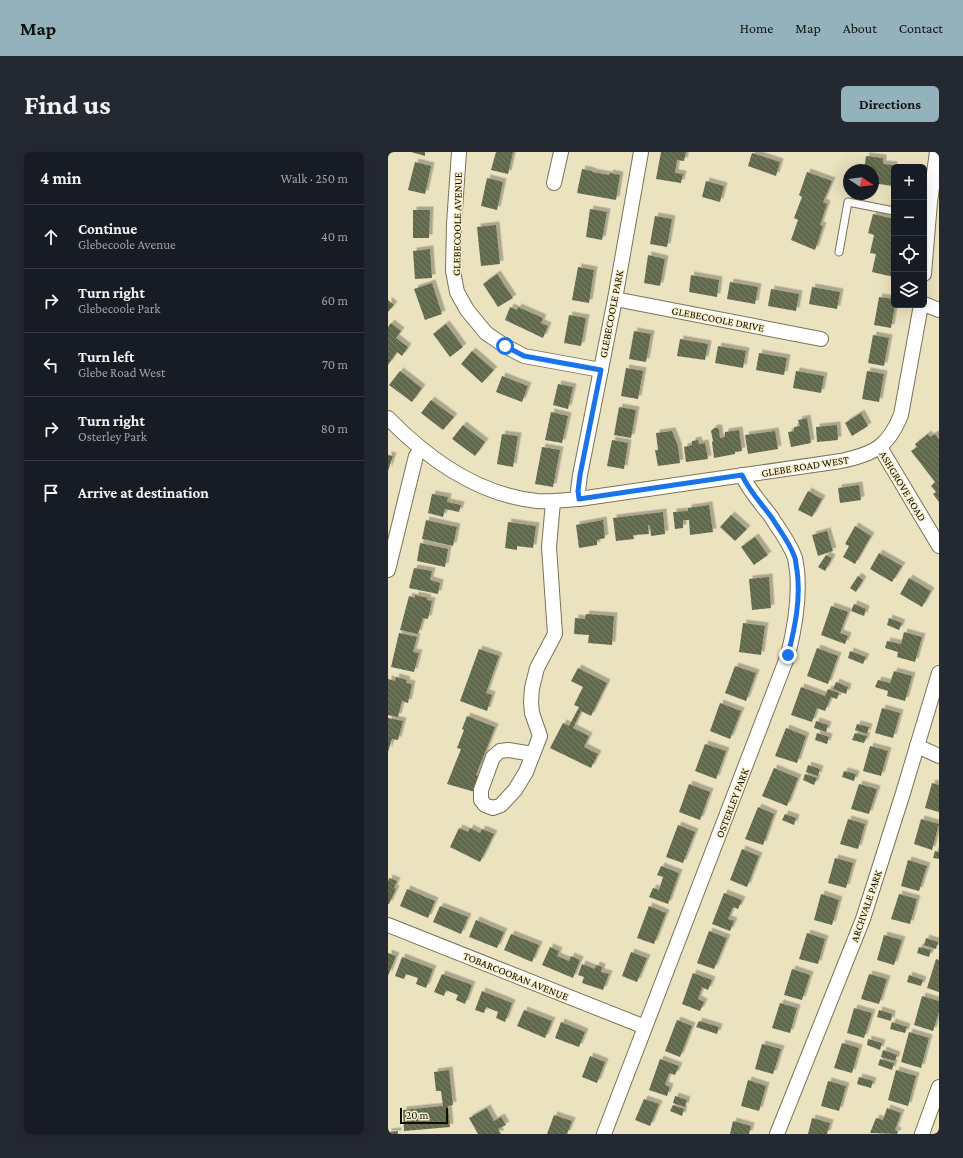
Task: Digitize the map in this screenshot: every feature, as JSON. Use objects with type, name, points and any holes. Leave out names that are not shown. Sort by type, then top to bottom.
[{"type":"street","name":"GLEBECOOLE AVENUE","points":[[459,152],[454,224],[454,271],[457,292],[467,310],[486,333],[505,346],[524,356],[601,370]]},
{"type":"street","points":[[554,183],[561,152]]},
{"type":"street","name":"GLEBECOOLE PARK","points":[[579,499],[578,491],[580,475],[615,299],[639,152]]},
{"type":"street","points":[[927,212],[937,152]]},
{"type":"street","points":[[924,272],[925,236]]},
{"type":"street","name":"GLEBECOOLE DRIVE","points":[[615,299],[821,339]]},
{"type":"street","points":[[927,305],[939,310]]},
{"type":"street","name":"GLEBE ROAD WEST","points":[[388,418],[406,436],[421,448],[448,468],[478,485],[502,494],[537,501],[553,502],[579,499],[857,458],[880,447],[896,428],[901,415],[920,308]]},
{"type":"street","name":"ASHGROVE ROAD","points":[[880,447],[939,546]]},
{"type":"street","points":[[388,570],[416,456],[421,448]]},
{"type":"street","name":"OSTERLEY PARK","points":[[604,1134],[788,655],[794,631],[798,581],[795,558],[787,540],[745,482],[742,475]]},
{"type":"street","points":[[533,754],[540,736],[532,713],[532,688],[537,668],[555,634],[549,547],[553,502]]},
{"type":"street","name":"ARCHVALE PARK","points":[[778,1134],[864,919],[939,673]]},
{"type":"street","points":[[917,746],[939,756]]},
{"type":"street","name":"TOBARCOORAN AVENUE","points":[[388,925],[645,1028]]},
{"type":"street","points":[[922,1134],[933,1121],[939,1086]]},
{"type":"lane","points":[[839,252],[848,202],[891,211]]},
{"type":"building","points":[[411,152],[425,152],[425,156]]},
{"type":"building","points":[[496,152],[513,152],[508,174],[491,170]]},
{"type":"building","points":[[661,152],[686,152],[684,161],[677,160],[675,173],[683,174],[681,183],[656,179]]},
{"type":"building","points":[[752,153],[780,162],[776,176],[748,166]]},
{"type":"building","points":[[866,156],[883,158],[883,164],[891,165],[891,186],[879,184],[879,164],[865,164]]},
{"type":"building","points":[[415,162],[431,166],[425,194],[408,190]]},
{"type":"building","points":[[582,169],[609,175],[610,173],[620,175],[616,200],[577,193]]},
{"type":"building","points":[[807,172],[832,181],[823,202],[827,204],[820,225],[823,226],[815,250],[791,240],[798,220],[794,218],[802,197],[799,195]]},
{"type":"building","points":[[487,178],[503,182],[497,210],[481,206]]},
{"type":"building","points":[[706,181],[724,186],[720,202],[702,197]]},
{"type":"building","points":[[590,209],[607,212],[602,240],[586,237]]},
{"type":"building","points":[[413,210],[430,210],[429,238],[413,238]]},
{"type":"building","points":[[873,214],[891,218],[891,276],[872,272],[876,254],[870,253],[874,235],[868,233]]},
{"type":"building","points":[[655,216],[672,219],[667,247],[650,244]]},
{"type":"building","points":[[496,225],[500,264],[481,266],[477,227]]},
{"type":"building","points":[[430,249],[432,278],[415,279],[413,251]]},
{"type":"building","points":[[648,255],[665,259],[660,286],[644,283]]},
{"type":"building","points":[[578,267],[594,270],[589,303],[572,300]]},
{"type":"building","points":[[497,274],[513,298],[498,307],[483,284]]},
{"type":"building","points":[[691,275],[719,280],[717,297],[689,292]]},
{"type":"building","points":[[730,282],[758,287],[755,304],[727,299]]},
{"type":"building","points":[[432,283],[442,314],[425,320],[414,289]]},
{"type":"building","points":[[812,287],[840,292],[837,309],[809,304]]},
{"type":"building","points":[[771,289],[799,294],[796,311],[768,306]]},
{"type":"building","points":[[879,297],[891,299],[891,308],[894,308],[891,328],[874,325]]},
{"type":"building","points":[[388,300],[394,305],[388,312]]},
{"type":"building","points":[[510,307],[517,310],[518,307],[543,318],[541,323],[548,326],[543,338],[505,320]]},
{"type":"building","points":[[569,315],[586,318],[581,346],[564,343]]},
{"type":"building","points":[[391,323],[401,331],[396,338],[408,347],[402,356],[397,352],[388,365],[388,327]]},
{"type":"building","points":[[446,324],[463,347],[450,357],[433,334]]},
{"type":"building","points":[[634,331],[651,334],[646,362],[629,359]]},
{"type":"building","points":[[873,335],[889,338],[884,366],[868,363]]},
{"type":"building","points":[[680,339],[708,344],[705,360],[677,356]]},
{"type":"building","points":[[718,346],[746,351],[743,368],[715,363]]},
{"type":"building","points":[[472,351],[494,370],[482,383],[461,364]]},
{"type":"building","points":[[759,353],[787,358],[784,375],[756,370]]},
{"type":"building","points":[[626,368],[643,371],[638,399],[621,396]]},
{"type":"building","points":[[400,371],[422,388],[412,402],[389,385]]},
{"type":"building","points":[[796,371],[824,376],[821,393],[793,388]]},
{"type":"building","points":[[867,371],[884,374],[879,402],[862,399]]},
{"type":"building","points":[[502,376],[528,386],[522,402],[496,392]]},
{"type":"building","points":[[558,384],[573,387],[568,409],[553,405]]},
{"type":"building","points":[[431,400],[454,417],[443,430],[421,413]]},
{"type":"building","points":[[619,407],[636,410],[631,438],[614,435]]},
{"type":"building","points":[[551,412],[568,416],[562,443],[545,440]]},
{"type":"building","points":[[861,413],[868,426],[852,436],[845,423]]},
{"type":"building","points":[[807,418],[811,443],[791,447],[788,432],[794,431],[794,427],[800,426],[798,420]]},
{"type":"building","points":[[463,425],[485,442],[475,456],[452,439]]},
{"type":"building","points":[[837,425],[838,440],[817,442],[816,427]]},
{"type":"building","points":[[714,428],[719,429],[720,438],[725,437],[725,432],[739,430],[742,451],[735,452],[735,454],[714,458],[711,431]]},
{"type":"building","points":[[672,431],[678,446],[680,463],[658,466],[655,450],[658,450],[656,433]]},
{"type":"building","points":[[775,431],[778,449],[748,454],[745,435]]},
{"type":"building","points":[[502,434],[518,436],[513,467],[497,464]]},
{"type":"building","points":[[928,434],[930,437],[935,434],[939,439],[939,502],[933,494],[936,492],[931,486],[935,482],[911,451],[917,447],[915,444]]},
{"type":"building","points":[[612,440],[628,443],[624,469],[607,466]]},
{"type":"building","points":[[698,440],[699,444],[705,443],[708,459],[686,462],[684,447],[692,445],[692,441]]},
{"type":"building","points":[[542,447],[560,450],[553,487],[535,484]]},
{"type":"building","points":[[388,455],[393,456],[388,471]]},
{"type":"building","points":[[859,485],[861,500],[840,503],[838,488]]},
{"type":"building","points":[[808,491],[822,499],[812,517],[798,510]]},
{"type":"building","points":[[432,494],[448,497],[447,502],[461,505],[459,512],[445,509],[443,517],[428,513]]},
{"type":"building","points":[[709,505],[713,532],[690,535],[689,520],[683,520],[683,528],[675,529],[673,512],[688,511],[688,508]]},
{"type":"building","points":[[663,512],[665,534],[651,536],[650,525],[648,526],[649,534],[633,535],[634,539],[616,541],[613,518]]},
{"type":"building","points":[[731,515],[747,529],[735,541],[720,527]]},
{"type":"building","points":[[426,520],[457,527],[453,546],[422,539]]},
{"type":"building","points":[[603,520],[605,538],[597,540],[597,545],[579,548],[576,525]]},
{"type":"building","points":[[508,522],[536,526],[533,548],[517,546],[517,550],[505,548]]},
{"type":"building","points":[[855,526],[871,536],[855,564],[843,557],[849,546],[845,544]]},
{"type":"building","points":[[827,531],[833,551],[818,556],[812,535]]},
{"type":"building","points":[[755,537],[768,555],[754,565],[741,547]]},
{"type":"building","points":[[420,543],[448,549],[445,567],[417,561]]},
{"type":"building","points":[[879,553],[902,566],[892,582],[870,569]]},
{"type":"building","points":[[826,555],[832,558],[825,571],[818,567]]},
{"type":"building","points":[[414,568],[432,571],[430,580],[440,583],[438,594],[409,588]]},
{"type":"building","points":[[858,576],[863,580],[856,592],[850,588]]},
{"type":"building","points":[[769,577],[771,608],[752,610],[749,579]]},
{"type":"building","points":[[909,578],[931,591],[922,607],[900,594]]},
{"type":"building","points":[[415,595],[428,598],[427,600],[432,601],[428,619],[423,618],[418,634],[400,630],[409,596],[415,598]]},
{"type":"building","points":[[854,604],[866,609],[864,616],[851,611]]},
{"type":"building","points":[[831,606],[848,612],[840,633],[848,636],[845,644],[821,635]]},
{"type":"building","points":[[586,614],[614,616],[612,645],[588,643],[589,635],[574,634],[575,618],[585,619]]},
{"type":"building","points":[[889,618],[902,623],[899,630],[887,625]]},
{"type":"building","points":[[743,623],[765,626],[761,655],[739,652]]},
{"type":"building","points":[[904,632],[922,637],[915,662],[897,657],[898,652],[885,648],[887,641],[901,644]]},
{"type":"building","points":[[399,633],[417,637],[413,652],[419,653],[414,672],[391,667]]},
{"type":"building","points":[[817,648],[838,656],[828,684],[807,676]]},
{"type":"building","points":[[479,649],[499,656],[486,693],[492,695],[487,711],[460,701]]},
{"type":"building","points":[[850,651],[866,657],[863,664],[848,658]]},
{"type":"building","points":[[735,666],[756,673],[746,701],[725,693]]},
{"type":"building","points":[[578,668],[607,683],[591,716],[581,711],[573,728],[589,736],[584,747],[598,754],[591,768],[550,748],[563,723],[569,726],[579,707],[574,705],[583,687],[571,681]]},
{"type":"building","points":[[894,671],[912,676],[905,701],[887,696],[888,691],[875,687],[878,680],[890,683]]},
{"type":"building","points":[[396,677],[407,680],[406,683],[412,684],[408,703],[402,701],[398,717],[388,715],[388,679],[395,681]]},
{"type":"building","points":[[836,682],[848,687],[846,694],[833,689]]},
{"type":"building","points":[[801,687],[825,696],[828,689],[839,693],[837,699],[831,697],[825,711],[817,708],[812,722],[791,715]]},
{"type":"building","points":[[720,703],[741,711],[730,739],[710,731]]},
{"type":"building","points":[[882,708],[900,713],[893,738],[875,733]]},
{"type":"building","points":[[467,716],[495,727],[476,775],[481,777],[475,792],[447,784],[461,749],[457,748],[464,730],[462,729]]},
{"type":"building","points":[[388,718],[403,721],[398,740],[392,739],[388,752]]},
{"type":"building","points":[[816,721],[828,725],[826,732],[814,728]]},
{"type":"building","points":[[857,724],[869,727],[867,734],[855,730]]},
{"type":"building","points":[[786,728],[806,736],[797,763],[775,756]]},
{"type":"building","points":[[817,733],[829,737],[827,744],[815,740]]},
{"type":"building","points":[[855,733],[867,736],[864,743],[852,740]]},
{"type":"building","points":[[705,744],[726,751],[716,779],[695,771]]},
{"type":"building","points":[[870,746],[888,751],[881,776],[863,771]]},
{"type":"building","points":[[808,765],[820,769],[818,776],[806,772]]},
{"type":"building","points":[[774,768],[798,778],[787,806],[762,796]]},
{"type":"building","points":[[844,771],[856,774],[854,781],[842,777]]},
{"type":"building","points":[[805,774],[817,778],[814,785],[803,780]]},
{"type":"building","points":[[932,783],[939,785],[939,812],[925,808]]},
{"type":"building","points":[[689,784],[710,792],[700,820],[679,812]]},
{"type":"building","points":[[859,784],[877,789],[869,814],[851,809]]},
{"type":"building","points":[[758,807],[774,814],[763,845],[745,839]]},
{"type":"building","points":[[785,814],[796,818],[794,825],[782,820]]},
{"type":"building","points":[[848,819],[865,824],[858,849],[840,844]]},
{"type":"building","points":[[921,819],[939,824],[932,850],[914,844]]},
{"type":"building","points":[[678,825],[695,832],[683,863],[666,857]]},
{"type":"building","points":[[459,828],[468,832],[470,828],[480,833],[482,829],[494,834],[480,862],[450,847]]},
{"type":"building","points":[[742,849],[759,856],[747,887],[730,880]]},
{"type":"building","points":[[935,851],[939,852],[939,859],[933,858]]},
{"type":"building","points":[[835,858],[853,863],[846,888],[828,883]]},
{"type":"building","points":[[908,860],[927,866],[919,891],[901,886]]},
{"type":"building","points":[[661,866],[679,873],[668,904],[649,897],[653,888],[659,890],[663,877],[657,875]]},
{"type":"building","points":[[389,878],[397,881],[394,888],[396,889],[388,904],[388,882]]},
{"type":"building","points":[[407,889],[435,901],[428,918],[400,906]]},
{"type":"building","points":[[724,893],[742,900],[738,909],[733,907],[728,919],[734,921],[730,931],[712,924]]},
{"type":"building","points":[[821,894],[839,900],[832,925],[814,920]]},
{"type":"building","points":[[899,894],[917,899],[910,924],[891,919]]},
{"type":"building","points":[[440,906],[468,917],[461,934],[433,922]]},
{"type":"building","points":[[649,906],[666,913],[654,944],[637,938]]},
{"type":"building","points":[[476,920],[504,932],[497,948],[469,937]]},
{"type":"building","points":[[709,931],[727,938],[714,969],[697,963]]},
{"type":"building","points":[[807,933],[825,939],[818,964],[799,959]]},
{"type":"building","points":[[511,934],[539,945],[532,962],[504,950]]},
{"type":"building","points":[[884,935],[902,940],[894,965],[877,960]]},
{"type":"building","points":[[926,938],[938,942],[936,949],[924,945]]},
{"type":"building","points":[[550,947],[559,951],[557,956],[569,961],[571,956],[580,960],[573,978],[542,965]]},
{"type":"building","points":[[919,947],[931,950],[929,957],[917,953]]},
{"type":"building","points":[[631,952],[647,958],[637,982],[622,976]]},
{"type":"building","points":[[388,953],[396,956],[388,976]]},
{"type":"building","points":[[402,957],[433,969],[426,988],[416,984],[418,978],[406,974],[404,979],[395,976]]},
{"type":"building","points":[[936,959],[939,960],[939,992],[927,988]]},
{"type":"building","points":[[582,964],[595,969],[596,965],[602,967],[601,972],[609,974],[603,990],[582,983],[584,977],[578,975]]},
{"type":"building","points":[[792,969],[810,975],[802,1000],[784,995]]},
{"type":"building","points":[[693,973],[712,980],[708,990],[702,987],[698,999],[704,1002],[700,1011],[682,1004]]},
{"type":"building","points":[[442,974],[472,985],[465,1004],[456,1000],[458,995],[446,990],[444,996],[434,992]]},
{"type":"building","points":[[869,974],[887,979],[879,1004],[861,999]]},
{"type":"building","points":[[909,975],[923,980],[921,986],[907,982]]},
{"type":"building","points":[[482,991],[512,1003],[505,1022],[496,1018],[498,1012],[486,1007],[484,1013],[475,1010]]},
{"type":"building","points":[[922,996],[939,1001],[939,1012],[933,1031],[914,1025]]},
{"type":"building","points":[[780,1003],[797,1008],[790,1033],[772,1028]]},
{"type":"building","points":[[854,1008],[872,1013],[864,1038],[847,1033]]},
{"type":"building","points":[[524,1010],[552,1021],[545,1038],[517,1026]]},
{"type":"building","points":[[879,1010],[892,1014],[891,1021],[877,1017]]},
{"type":"building","points":[[677,1020],[692,1026],[680,1057],[665,1051]]},
{"type":"building","points":[[699,1021],[719,1027],[717,1034],[696,1027]]},
{"type":"building","points":[[561,1022],[585,1032],[579,1047],[555,1038]]},
{"type":"building","points":[[892,1022],[907,1027],[905,1033],[890,1029]]},
{"type":"building","points":[[909,1032],[929,1038],[921,1068],[901,1062]]},
{"type":"building","points":[[868,1039],[882,1043],[880,1050],[867,1045]]},
{"type":"building","points":[[842,1043],[859,1048],[852,1073],[834,1068]]},
{"type":"building","points":[[762,1044],[781,1049],[773,1074],[755,1069]]},
{"type":"building","points":[[883,1050],[897,1055],[895,1061],[881,1057]]},
{"type":"building","points":[[590,1056],[605,1062],[597,1083],[582,1077]]},
{"type":"building","points":[[660,1059],[679,1066],[675,1075],[669,1073],[665,1085],[670,1087],[667,1096],[649,1090]]},
{"type":"building","points":[[880,1059],[894,1063],[892,1070],[878,1065]]},
{"type":"building","points":[[449,1070],[453,1105],[448,1106],[450,1127],[404,1131],[403,1110],[443,1106],[441,1091],[436,1091],[434,1072]]},
{"type":"building","points":[[896,1070],[916,1076],[908,1106],[888,1100]]},
{"type":"building","points":[[859,1077],[873,1081],[871,1088],[857,1084]]},
{"type":"building","points":[[748,1080],[766,1086],[759,1111],[741,1106]]},
{"type":"building","points":[[828,1081],[846,1086],[839,1111],[821,1106]]},
{"type":"building","points":[[675,1096],[687,1100],[685,1107],[673,1103]]},
{"type":"building","points":[[644,1099],[659,1104],[650,1126],[635,1120]]},
{"type":"building","points":[[673,1105],[684,1109],[682,1116],[670,1111]]},
{"type":"building","points":[[487,1108],[494,1121],[501,1117],[506,1125],[498,1129],[501,1134],[478,1134],[469,1118]]},
{"type":"building","points":[[887,1108],[901,1113],[895,1130],[898,1131],[897,1134],[870,1133],[876,1118],[883,1120]]},
{"type":"building","points":[[554,1115],[572,1121],[567,1134],[547,1134]]},
{"type":"building","points":[[812,1118],[830,1123],[827,1134],[808,1134]]},
{"type":"building","points":[[733,1121],[751,1126],[749,1134],[730,1134]]},
{"type":"building","points":[[398,1131],[398,1134],[388,1134],[388,1132]]},
{"type":"route","points":[[505,346],[524,356],[601,370],[580,475],[578,491],[579,499],[742,475],[745,482],[787,540],[795,558],[798,581],[797,605],[794,631],[788,655]]}]
